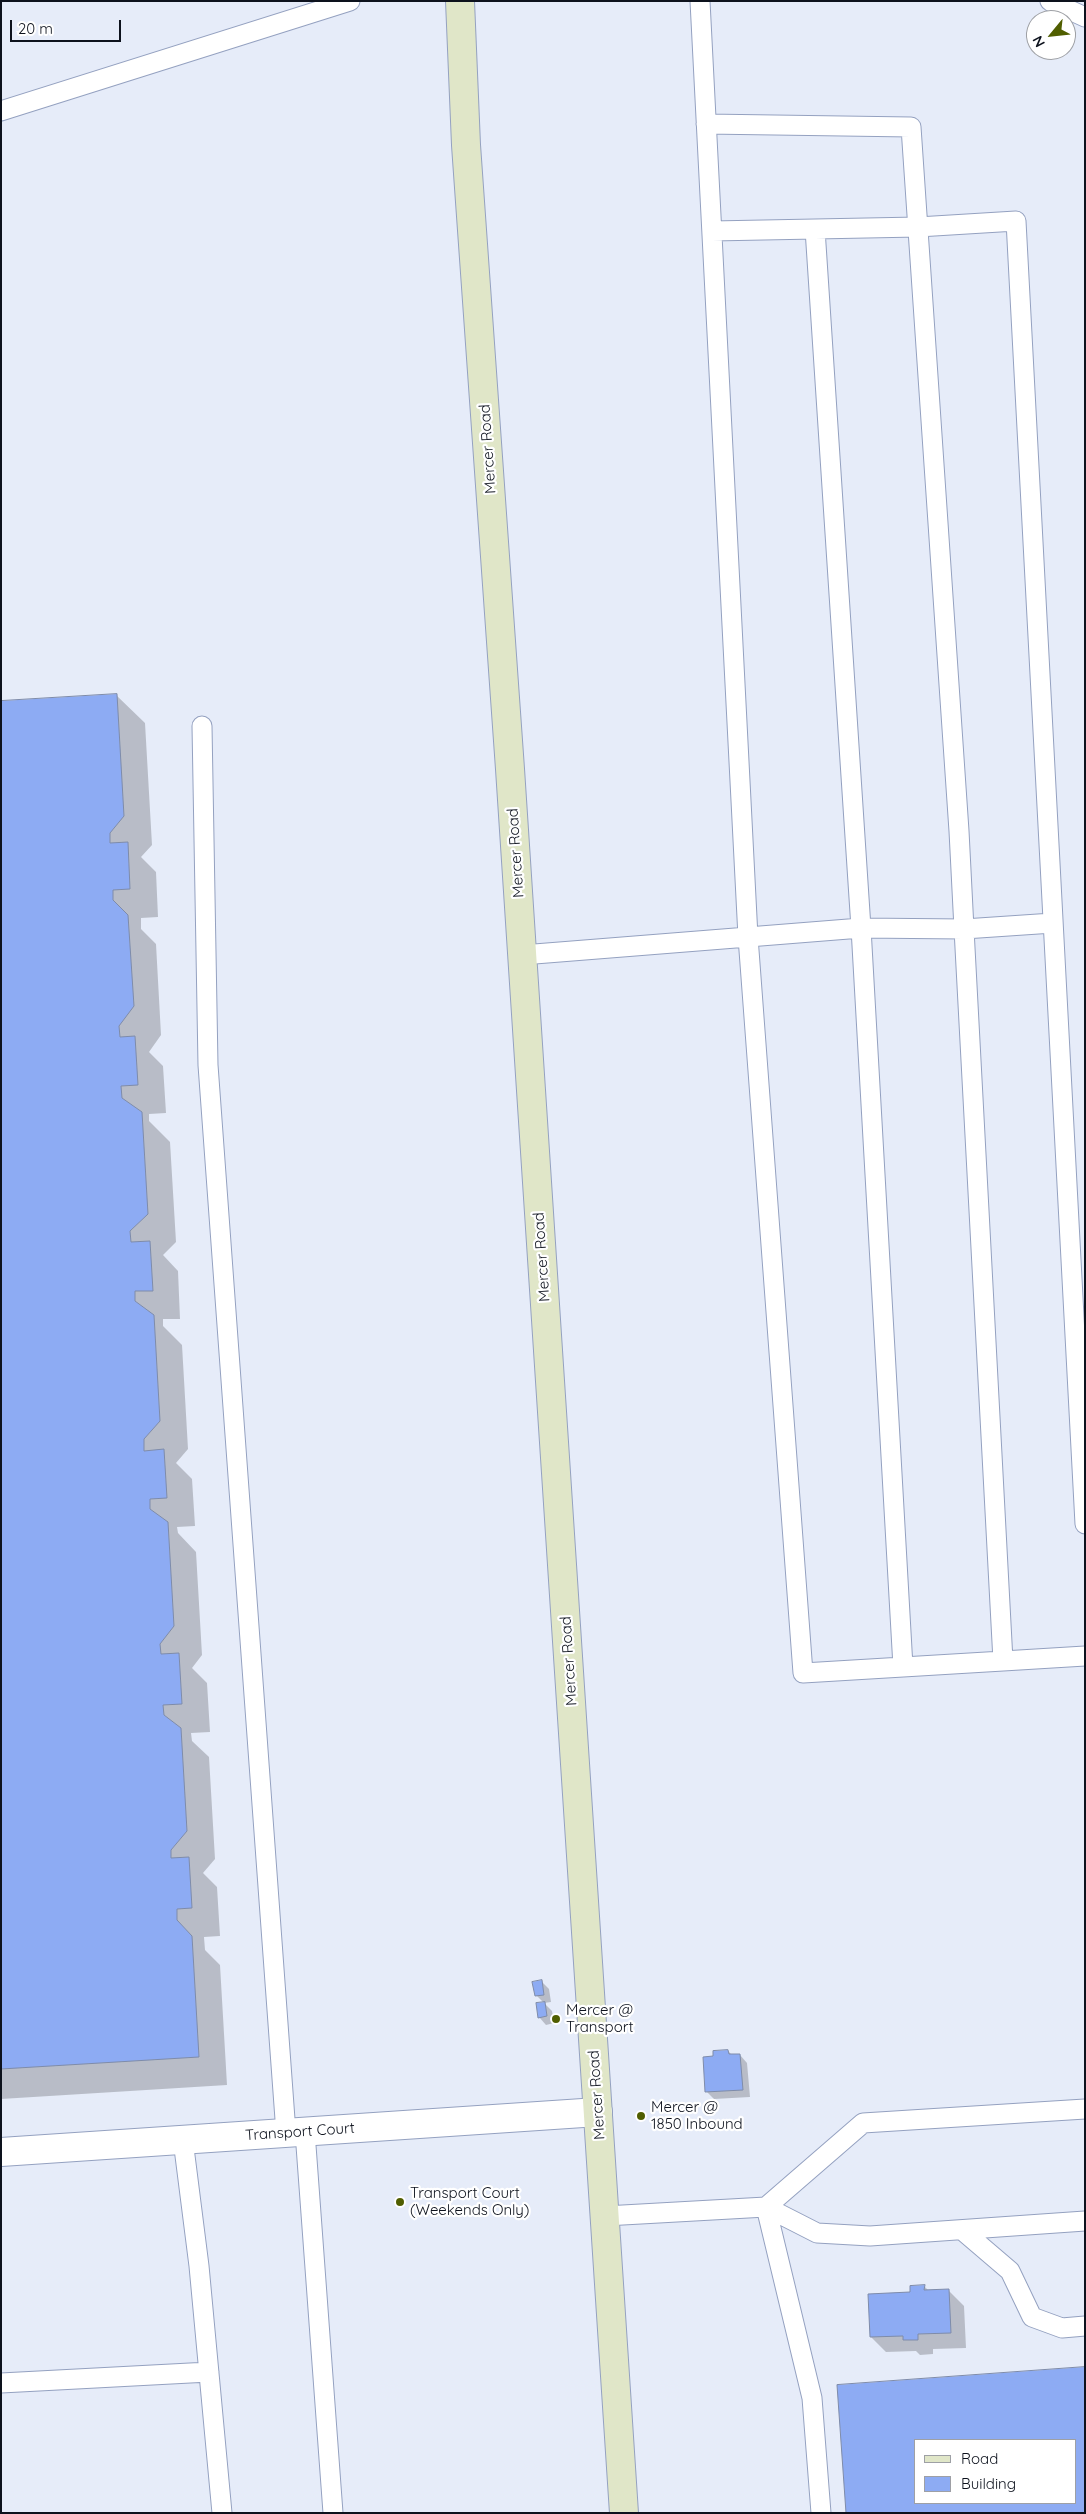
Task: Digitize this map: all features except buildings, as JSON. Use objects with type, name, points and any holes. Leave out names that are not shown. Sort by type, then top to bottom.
[{"type":"street","name":"Mercer Road","points":[[460,1],[466,145],[522,955],[624,2513]]},
{"type":"street","name":"Transport Court","points":[[1,2152],[598,2112]]},
{"type":"lane","points":[[1,111],[350,1]]},
{"type":"lane","points":[[700,1],[748,936],[802,1672],[1085,1656]]},
{"type":"lane","points":[[1050,1],[1085,17]]},
{"type":"lane","points":[[706,124],[911,128],[964,929],[1003,1660]]},
{"type":"lane","points":[[712,231],[918,227],[1016,221],[1085,1524]]},
{"type":"lane","points":[[815,229],[861,928],[903,1667]]},
{"type":"lane","points":[[202,726],[208,1065],[296,2132],[333,2513]]},
{"type":"lane","points":[[522,955],[861,928],[964,929],[1053,923]]},
{"type":"lane","points":[[766,2207],[863,2123],[1085,2109]]},
{"type":"lane","points":[[183,2140],[199,2266],[222,2513]]},
{"type":"lane","points":[[766,2207],[812,2398],[821,2513]]},
{"type":"lane","points":[[605,2216],[766,2207],[817,2233],[870,2236],[1085,2221]]},
{"type":"lane","points":[[962,2230],[1010,2271],[1032,2317],[1062,2328],[1085,2326]]},
{"type":"lane","points":[[1,2383],[209,2372]]},
{"type":"place","name":"Mercer @ Transport","points":[[556,2019]]},
{"type":"place","name":"Mercer @ 1850 Inbound","points":[[641,2116]]},
{"type":"place","name":"Transport Court (Weekends Only)","points":[[400,2202]]}]
